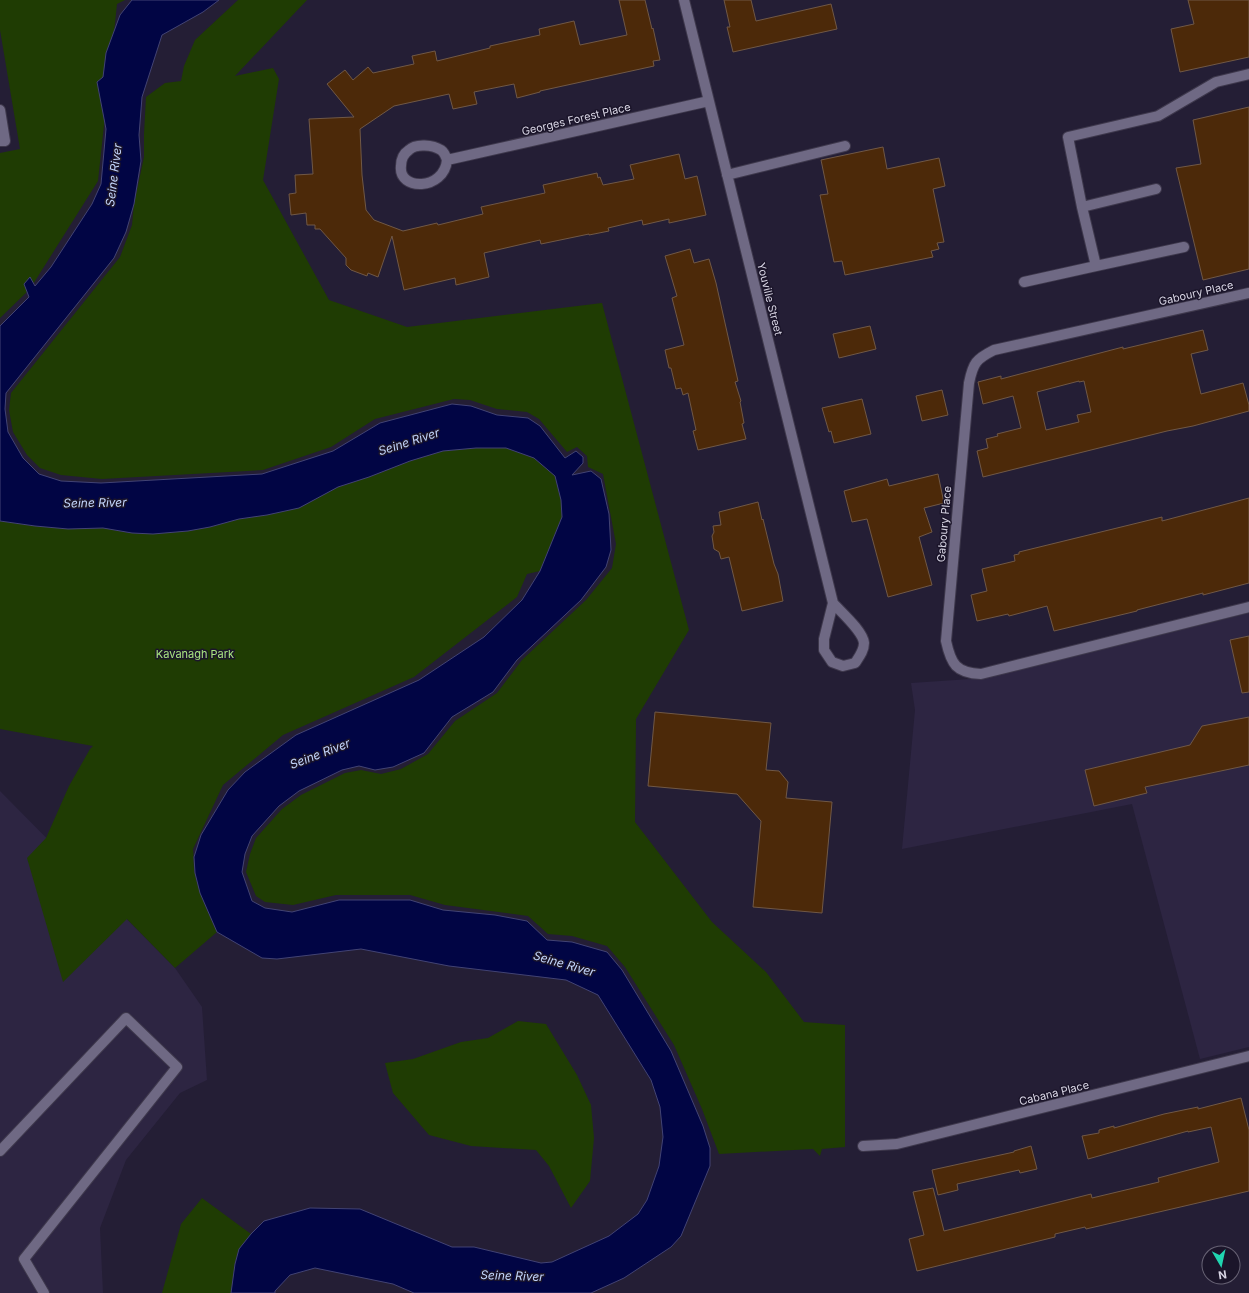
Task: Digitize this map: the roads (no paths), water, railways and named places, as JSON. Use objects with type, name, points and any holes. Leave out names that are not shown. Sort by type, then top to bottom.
[{"type":"street","name":"Youville Street","points":[[684,0],[833,603],[824,639],[824,650],[832,662],[843,666],[855,663],[862,653],[864,642],[860,633],[833,603]]},
{"type":"street","points":[[1096,266],[1068,137],[1158,116],[1216,82],[1249,74]]},
{"type":"street","name":"Georges Forest Place","points":[[447,160],[709,101]]},
{"type":"street","points":[[0,110],[2,141]]},
{"type":"street","points":[[427,145],[442,150],[447,160],[446,168],[436,181],[418,185],[406,180],[400,170],[401,158],[410,148],[427,145]]},
{"type":"street","points":[[727,175],[845,146]]},
{"type":"street","points":[[1082,207],[1156,189]]},
{"type":"street","points":[[1024,282],[1184,247]]},
{"type":"street","name":"Gaboury Place","points":[[1249,293],[994,350],[980,357],[972,369],[968,383],[946,641],[949,655],[957,668],[970,674],[981,674],[1249,607]]},
{"type":"street","points":[[0,1151],[126,1018],[177,1067],[24,1259],[44,1293]]},
{"type":"street","name":"Cabana Place","points":[[863,1146],[896,1144],[1249,1056]]},
{"type":"water","name":"Seine River","points":[[132,0],[219,0],[203,12],[162,35],[142,97],[139,135],[141,161],[134,204],[126,232],[114,258],[6,393],[5,409],[8,432],[23,458],[39,474],[61,481],[101,483],[262,474],[333,451],[380,423],[452,404],[471,406],[497,415],[528,418],[540,426],[565,458],[576,451],[583,457],[583,463],[572,475],[591,471],[601,479],[609,514],[611,550],[606,567],[581,600],[517,660],[493,692],[452,717],[424,753],[393,767],[375,770],[359,766],[342,770],[299,791],[279,806],[252,836],[245,854],[242,872],[252,901],[265,908],[292,912],[339,900],[410,900],[443,910],[495,915],[527,921],[547,940],[572,942],[607,952],[622,970],[671,1051],[703,1126],[710,1148],[710,1166],[681,1236],[671,1247],[624,1278],[591,1293],[414,1293],[393,1284],[315,1268],[290,1275],[275,1291],[275,1293],[231,1293],[235,1264],[239,1249],[251,1234],[264,1221],[310,1208],[360,1209],[452,1247],[474,1247],[541,1263],[552,1262],[609,1236],[638,1214],[647,1200],[659,1166],[663,1137],[660,1107],[651,1080],[598,995],[566,980],[449,966],[361,949],[277,959],[262,958],[217,932],[200,893],[195,873],[194,857],[201,835],[228,790],[245,772],[296,735],[419,680],[484,637],[522,600],[540,571],[562,517],[561,500],[555,476],[534,458],[506,448],[476,448],[443,451],[410,461],[338,487],[299,508],[239,519],[188,531],[153,534],[132,533],[103,528],[68,529],[0,521],[0,326],[29,297],[24,284],[30,277],[35,286],[51,267],[92,204],[101,184],[106,129],[97,82],[103,77],[106,53],[120,15]]},
{"type":"park label","name":"Kavanagh Park","points":[[195,654]]}]
